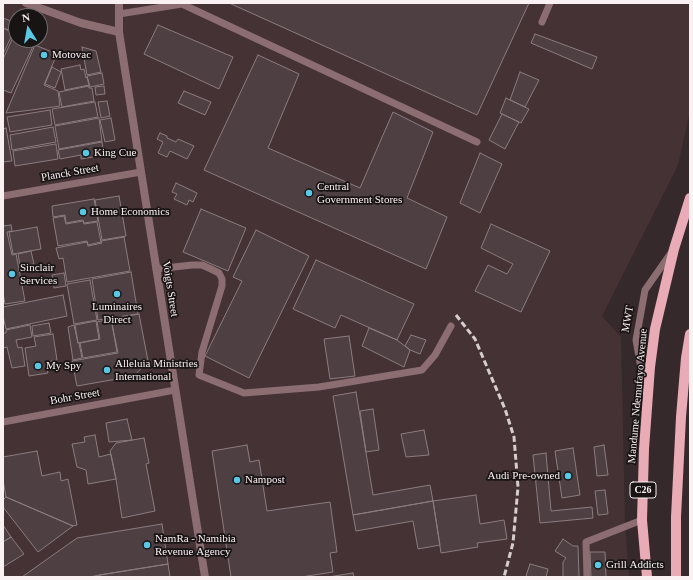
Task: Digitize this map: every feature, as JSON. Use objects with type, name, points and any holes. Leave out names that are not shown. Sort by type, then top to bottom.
[{"type":"main road","name":"Mandume Ndemufayo Avenue","points":[[647,577],[642,520],[644,449],[650,367],[655,329],[674,249],[690,198]]},
{"type":"main road","points":[[676,577],[676,517],[681,417],[686,358],[690,334]]},
{"type":"street","points":[[26,3],[81,23],[119,32]]},
{"type":"street","name":"Voigts Street","points":[[119,3],[119,32],[205,577]]},
{"type":"lane","points":[[542,22],[550,3]]},
{"type":"lane","points":[[119,14],[182,4],[477,142]]},
{"type":"lane","name":"Planck Street","points":[[3,196],[140,172]]},
{"type":"lane","name":"MWT","points":[[648,403],[636,340],[645,290],[674,249]]},
{"type":"lane","points":[[156,269],[192,265],[202,266],[219,273],[222,279],[222,286],[202,352],[199,375],[244,393],[319,387],[422,370],[435,355],[451,326]]},
{"type":"lane","name":"Bohr Street","points":[[3,422],[175,390]]},
{"type":"lane","points":[[587,577],[586,542],[642,520]]},
{"type":"shaded area","points":[[3,3],[690,3],[690,111],[678,165],[602,316],[621,337],[625,524],[629,577],[3,577]]},
{"type":"building","points":[[229,3],[529,3],[477,115]]},
{"type":"building","points":[[3,18],[8,20],[8,30],[3,28]]},
{"type":"building","points":[[158,25],[233,57],[219,89],[144,54]]},
{"type":"building","points":[[3,28],[8,30],[8,44],[3,54]]},
{"type":"building","points":[[535,34],[597,57],[592,69],[531,43]]},
{"type":"building","points":[[82,47],[96,51],[101,72],[87,75]]},
{"type":"building","points":[[8,48],[32,48],[11,93],[3,90],[3,59]]},
{"type":"building","points":[[34,48],[42,48],[57,54],[44,85],[58,91],[60,106],[6,113]]},
{"type":"building","points":[[258,55],[299,74],[268,148],[360,188],[393,112],[433,132],[407,198],[447,217],[426,269],[204,170]]},
{"type":"building","points":[[80,65],[81,70],[84,69],[89,85],[65,90],[61,69]]},
{"type":"building","points":[[52,67],[61,72],[55,88],[45,84]]},
{"type":"building","points":[[520,72],[539,80],[525,107],[510,100]]},
{"type":"building","points":[[102,73],[104,84],[90,87],[87,76]]},
{"type":"building","points":[[89,86],[89,88],[92,88],[94,101],[62,107],[59,92]]},
{"type":"building","points":[[104,86],[105,94],[96,95],[95,87]]},
{"type":"building","points":[[184,91],[211,102],[205,115],[178,103]]},
{"type":"building","points":[[506,98],[529,109],[521,123],[500,113]]},
{"type":"building","points":[[107,101],[110,116],[101,118],[98,102]]},
{"type":"building","points":[[95,102],[98,117],[55,125],[52,109]]},
{"type":"building","points":[[50,110],[52,125],[10,132],[7,117]]},
{"type":"building","points":[[502,114],[519,122],[505,149],[489,140]]},
{"type":"building","points":[[99,118],[102,141],[59,149],[55,126]]},
{"type":"building","points":[[111,118],[115,140],[105,142],[100,120]]},
{"type":"building","points":[[53,127],[56,142],[12,150],[10,135]]},
{"type":"building","points":[[6,128],[12,161],[3,162],[3,129]]},
{"type":"building","points":[[160,133],[176,142],[178,139],[194,146],[187,159],[170,151],[167,157],[158,153],[163,142],[157,139]]},
{"type":"building","points":[[102,142],[104,155],[81,159],[81,155],[60,159],[58,150]]},
{"type":"building","points":[[56,144],[58,159],[15,166],[13,151]]},
{"type":"building","points":[[480,153],[502,164],[480,213],[460,203]]},
{"type":"building","points":[[176,183],[197,193],[193,202],[189,200],[187,205],[174,199],[177,194],[172,192]]},
{"type":"building","points":[[119,196],[126,236],[102,240],[95,200]]},
{"type":"building","points":[[94,199],[98,221],[84,223],[83,220],[66,223],[65,215],[53,217],[52,206]]},
{"type":"building","points":[[201,209],[246,228],[228,271],[183,252]]},
{"type":"building","points":[[64,216],[66,224],[83,221],[84,224],[97,222],[101,242],[88,245],[87,241],[58,246],[53,218]]},
{"type":"building","points":[[491,224],[550,251],[521,312],[475,291],[488,265],[507,274],[513,264],[481,248]]},
{"type":"building","name":"Sinclair Services","points":[[11,225],[12,231],[7,232],[12,255],[16,254],[25,301],[5,304],[3,293],[3,226]]},
{"type":"building","points":[[37,227],[41,249],[13,254],[9,232]]},
{"type":"building","points":[[256,230],[309,256],[249,378],[205,356],[242,281],[233,277]]},
{"type":"building","points":[[124,237],[130,271],[67,282],[63,258],[59,259],[56,248],[87,242],[88,246],[102,243],[101,241]]},
{"type":"building","points":[[31,251],[34,264],[20,266],[18,254]]},
{"type":"building","points":[[316,260],[414,304],[397,340],[341,315],[335,328],[293,309]]},
{"type":"building","points":[[131,272],[138,314],[98,320],[92,279]]},
{"type":"building","points":[[64,273],[66,286],[54,288],[52,275]]},
{"type":"building","points":[[90,280],[97,320],[74,324],[67,284]]},
{"type":"building","points":[[63,295],[67,316],[6,329],[3,316],[3,307]]},
{"type":"building","points":[[139,314],[148,361],[134,376],[77,386],[72,361],[118,353],[111,319]]},
{"type":"building","points":[[111,319],[117,352],[83,358],[80,343],[100,339],[97,322]]},
{"type":"building","points":[[96,321],[99,339],[78,343],[75,325]]},
{"type":"building","points":[[49,323],[51,333],[33,336],[32,326]]},
{"type":"building","points":[[30,325],[32,337],[16,340],[18,348],[22,347],[25,366],[12,368],[7,347],[3,348],[3,333],[6,333],[6,330]]},
{"type":"building","points":[[74,325],[82,358],[73,360],[68,327]]},
{"type":"building","points":[[369,328],[397,340],[410,350],[404,367],[362,346]]},
{"type":"building","points":[[53,334],[57,360],[46,362],[48,373],[29,376],[25,348],[36,346],[34,337]]},
{"type":"building","points":[[411,335],[426,340],[420,354],[405,346]]},
{"type":"building","points":[[349,336],[355,376],[330,379],[324,339]]},
{"type":"building","points":[[356,392],[373,495],[430,485],[433,501],[353,515],[333,396]]},
{"type":"building","points":[[373,409],[379,450],[366,452],[360,411]]},
{"type":"building","points":[[127,419],[132,440],[109,442],[106,423]]},
{"type":"building","points":[[424,430],[429,455],[406,457],[401,434]]},
{"type":"building","points":[[95,435],[99,457],[111,454],[116,479],[88,484],[86,470],[77,467],[72,444],[85,442],[84,437]]},
{"type":"building","points":[[144,438],[149,463],[146,464],[155,511],[122,518],[110,451],[116,443]]},
{"type":"building","points":[[247,445],[250,462],[259,460],[267,511],[330,502],[337,552],[330,553],[333,572],[301,577],[231,577],[212,451]]},
{"type":"building","points":[[604,445],[608,475],[597,476],[594,447]]},
{"type":"building","points":[[573,448],[580,495],[562,498],[555,451]]},
{"type":"building","points":[[37,451],[42,476],[60,472],[61,481],[68,479],[77,525],[73,526],[6,497],[3,480],[3,457]]},
{"type":"building","points":[[546,453],[551,511],[592,507],[593,518],[540,523],[533,455]]},
{"type":"building","points":[[605,490],[608,514],[598,515],[595,491]]},
{"type":"building","points":[[476,495],[480,524],[504,520],[507,539],[477,543],[478,547],[441,553],[433,501]]},
{"type":"building","points":[[6,497],[73,526],[38,552],[3,507],[3,500]]},
{"type":"building","points":[[433,501],[440,545],[418,549],[413,521],[356,531],[353,515]]},
{"type":"building","points":[[162,524],[168,564],[92,577],[22,577],[77,538]]},
{"type":"building","points":[[3,525],[11,537],[3,542]]},
{"type":"building","points":[[11,537],[24,554],[3,567],[3,542]]},
{"type":"building","points":[[563,539],[573,546],[578,546],[579,577],[563,577],[563,562],[566,558],[555,551]]},
{"type":"building","points":[[590,552],[605,552],[606,577],[591,577]]},
{"type":"building","points":[[168,564],[170,577],[99,577],[99,575]]},
{"type":"building","points":[[530,564],[548,569],[546,577],[526,576]]},
{"type":"building","points":[[353,573],[354,577],[328,577]]},
{"type":"railway","points":[[456,315],[475,339],[505,409],[514,437],[518,487],[513,543],[504,577]]},
{"type":"place","name":"Motovac","points":[[44,55]]},
{"type":"place","name":"King Cue","points":[[86,153]]},
{"type":"place","name":"Central Government Stores","points":[[309,193]]},
{"type":"place","name":"Home Economics","points":[[83,212]]},
{"type":"place","name":"Sinclair Services","points":[[12,274]]},
{"type":"place","name":"Luminaires Direct","points":[[117,294]]},
{"type":"place","name":"My Spy","points":[[38,366]]},
{"type":"place","name":"Alleluia Ministries International","points":[[107,370]]},
{"type":"place","name":"Audi Pre-owned","points":[[568,476]]},
{"type":"place","name":"Nampost","points":[[237,480]]},
{"type":"place","name":"NamRa - Namibia Revenue Agency","points":[[147,545]]},
{"type":"place","name":"Grill Addicts","points":[[598,565]]}]
